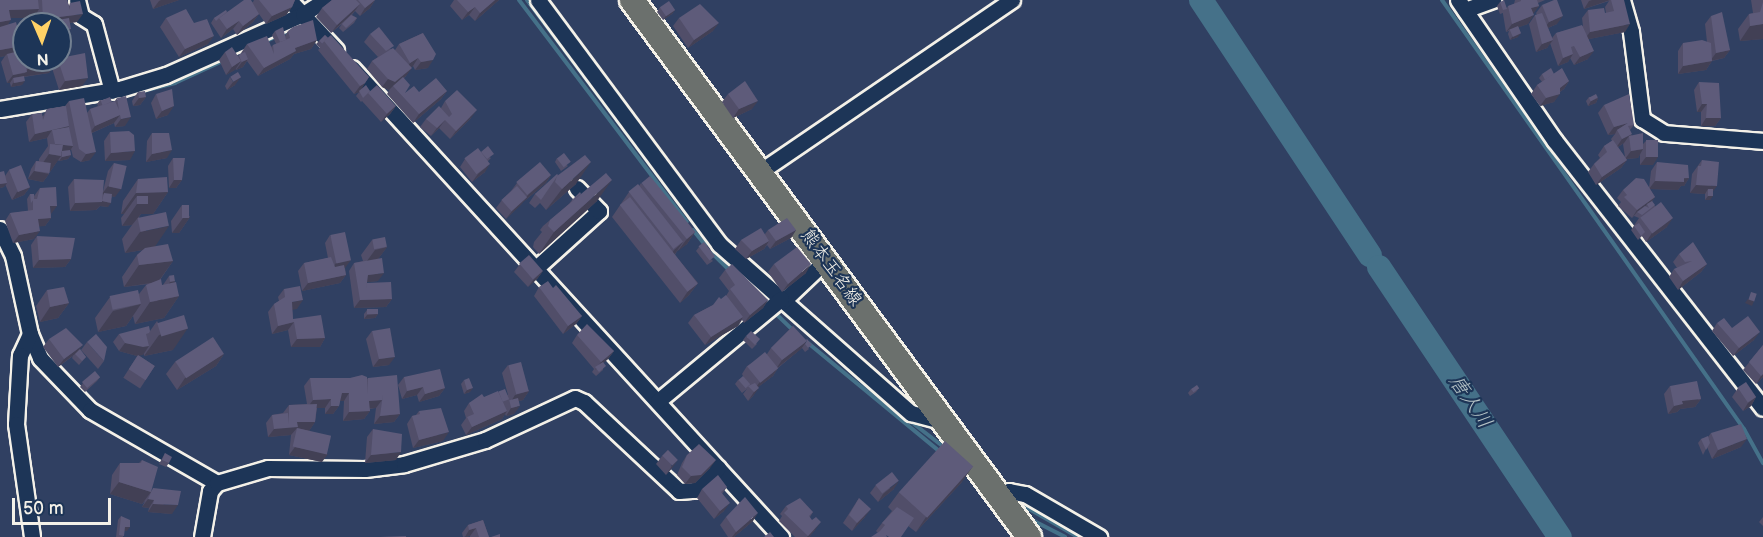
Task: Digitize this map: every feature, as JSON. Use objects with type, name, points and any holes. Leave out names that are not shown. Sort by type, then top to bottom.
[{"type":"main road","name":"熊本玉名線","points":[[632,0],[761,171],[1029,537]]},
{"type":"street","points":[[76,0],[81,16],[94,24],[112,91]]},
{"type":"street","points":[[289,0],[781,537]]},
{"type":"street","points":[[0,109],[112,91],[166,75],[303,14],[325,0]]},
{"type":"street","points":[[538,0],[719,244],[778,303],[911,413],[945,422]]},
{"type":"street","points":[[761,171],[1012,0]]},
{"type":"street","points":[[1493,0],[1462,5],[1555,141],[1761,402]]},
{"type":"street","points":[[1622,0],[1631,32],[1638,109],[1646,123],[1664,133],[1763,141]]},
{"type":"street","points":[[536,268],[599,211],[577,188]]},
{"type":"street","points":[[0,230],[13,256],[30,334],[40,357],[90,410],[217,483]]},
{"type":"street","points":[[658,401],[778,303],[825,261]]},
{"type":"street","points":[[30,334],[20,355],[15,424],[32,537]]},
{"type":"street","points":[[202,537],[210,490],[217,483],[268,468],[365,469],[404,464],[484,440],[575,398],[584,402],[679,491],[695,490],[718,468]]},
{"type":"street","points":[[999,496],[1010,491],[1025,494],[1099,537]]},
{"type":"building","points":[[0,0],[38,0],[39,9],[9,10],[11,20],[0,22]]},
{"type":"building","points":[[42,0],[67,0],[70,10],[70,3],[80,1],[83,14],[72,15],[72,12],[43,12]]},
{"type":"building","points":[[244,0],[251,0],[259,14],[243,26],[239,21],[227,29],[219,18]]},
{"type":"building","points":[[259,0],[295,0],[292,7],[272,16]]},
{"type":"building","points":[[332,0],[356,0],[360,4],[337,25],[322,8]]},
{"type":"building","points":[[358,0],[375,0],[365,8]]},
{"type":"building","points":[[457,0],[495,0],[480,13],[475,7],[468,12]]},
{"type":"building","points":[[1504,0],[1507,9],[1503,10],[1500,2]]},
{"type":"building","points":[[1521,0],[1537,0],[1539,6],[1531,8],[1534,15],[1512,24],[1508,6]]},
{"type":"building","points":[[1557,0],[1563,16],[1549,22],[1542,5]]},
{"type":"building","points":[[1611,0],[1624,0],[1630,24],[1590,32],[1588,10],[1604,8],[1605,13],[1614,11]]},
{"type":"building","points":[[669,1],[675,10],[666,16],[660,7]]},
{"type":"building","points":[[1763,2],[1763,24],[1750,26],[1749,14],[1760,12]]},
{"type":"building","points":[[700,4],[719,23],[694,40],[679,18]]},
{"type":"building","points":[[186,9],[194,23],[207,19],[214,36],[185,49],[166,18]]},
{"type":"building","points":[[226,10],[227,12],[216,21],[214,18]]},
{"type":"building","points":[[1722,12],[1730,50],[1716,53],[1711,16]]},
{"type":"building","points":[[1542,13],[1553,40],[1542,44],[1535,15]]},
{"type":"building","points":[[351,15],[357,18],[346,28],[342,24]]},
{"type":"building","points":[[313,20],[317,40],[295,48],[296,51],[264,68],[247,44],[267,36],[274,54],[273,45],[290,38],[288,31]]},
{"type":"building","points":[[12,23],[12,48],[0,50],[0,27]]},
{"type":"building","points":[[1582,25],[1594,51],[1580,57],[1574,46],[1571,47],[1573,54],[1563,58],[1556,33]]},
{"type":"building","points":[[1518,26],[1521,33],[1513,37],[1510,30]]},
{"type":"building","points":[[283,27],[286,40],[280,42],[275,31]]},
{"type":"building","points":[[379,27],[394,46],[386,51],[370,34]]},
{"type":"building","points":[[423,33],[436,54],[433,60],[421,62],[418,58],[410,63],[399,44]]},
{"type":"building","points":[[325,35],[328,38],[322,43],[319,41]]},
{"type":"building","points":[[331,35],[369,77],[365,83],[360,86],[324,41]]},
{"type":"building","points":[[1702,40],[1711,43],[1712,61],[1683,66],[1683,43]]},
{"type":"building","points":[[232,47],[241,61],[232,67],[225,52]]},
{"type":"building","points":[[393,48],[412,68],[395,82],[388,79],[372,61]]},
{"type":"building","points":[[245,52],[248,59],[242,62],[239,55]]},
{"type":"building","points":[[12,53],[12,72],[7,54]]},
{"type":"building","points":[[85,53],[88,78],[65,81],[62,72],[72,72],[72,56]]},
{"type":"building","points":[[1551,68],[1554,74],[1545,80],[1542,74]]},
{"type":"building","points":[[1562,68],[1569,81],[1560,88],[1560,94],[1546,98],[1537,85]]},
{"type":"building","points":[[238,72],[241,77],[233,82],[230,77]]},
{"type":"building","points":[[24,76],[25,81],[14,83],[13,78]]},
{"type":"building","points":[[403,77],[410,85],[405,93],[414,86],[419,92],[436,78],[447,91],[419,114],[393,86]]},
{"type":"building","points":[[745,81],[758,101],[739,109],[728,94]]},
{"type":"building","points":[[1699,82],[1719,83],[1721,118],[1706,118],[1707,104],[1702,104]]},
{"type":"building","points":[[366,85],[370,91],[363,98],[359,91]]},
{"type":"building","points":[[377,85],[396,106],[387,114],[368,93]]},
{"type":"building","points":[[172,89],[174,106],[162,111],[156,94]]},
{"type":"building","points":[[457,90],[477,110],[456,131],[445,120],[437,128],[426,119],[439,106],[449,117],[452,114],[445,101]]},
{"type":"building","points":[[145,91],[146,97],[139,98],[138,92]]},
{"type":"building","points":[[1596,94],[1598,98],[1591,101],[1589,98]]},
{"type":"building","points":[[1629,94],[1634,125],[1628,126],[1632,134],[1622,139],[1617,130],[1628,123],[1614,127],[1604,105]]},
{"type":"building","points":[[126,96],[131,117],[121,119],[120,115],[95,126],[90,109],[115,101],[119,110],[117,98]]},
{"type":"building","points":[[110,97],[112,102],[103,105],[101,101]]},
{"type":"building","points":[[84,98],[96,152],[86,154],[79,149],[69,101]]},
{"type":"building","points":[[66,106],[69,126],[35,134],[32,114],[42,113],[43,120],[47,109]]},
{"type":"building","points":[[69,127],[73,146],[55,144],[52,130]]},
{"type":"building","points":[[129,131],[134,135],[135,151],[111,153],[110,132]]},
{"type":"building","points":[[152,133],[169,133],[172,150],[152,154]]},
{"type":"building","points":[[1643,133],[1643,149],[1631,151],[1629,136]]},
{"type":"building","points":[[1613,140],[1627,160],[1602,177],[1594,164],[1607,152],[1604,146]]},
{"type":"building","points":[[1646,140],[1658,140],[1658,157],[1646,157]]},
{"type":"building","points":[[50,144],[63,145],[61,156],[49,154]]},
{"type":"building","points":[[488,146],[494,154],[487,159],[481,152]]},
{"type":"building","points":[[478,148],[490,164],[476,174],[464,158]]},
{"type":"building","points":[[70,150],[71,155],[62,157],[62,151]]},
{"type":"building","points":[[564,153],[571,162],[564,167],[557,159]]},
{"type":"building","points":[[585,155],[591,162],[562,189],[555,182],[557,176]]},
{"type":"building","points":[[173,158],[185,158],[182,180],[174,180]]},
{"type":"building","points":[[1702,160],[1719,162],[1717,186],[1696,185],[1698,166],[1701,166]]},
{"type":"building","points":[[36,161],[51,163],[49,173],[35,171]]},
{"type":"building","points":[[540,162],[551,175],[527,195],[516,182]]},
{"type":"building","points":[[1657,162],[1688,165],[1689,178],[1684,178],[1684,182],[1655,181]]},
{"type":"building","points":[[114,163],[127,166],[121,189],[109,186]]},
{"type":"building","points":[[21,165],[30,187],[18,192],[9,170]]},
{"type":"building","points":[[4,171],[7,183],[0,184],[0,172]]},
{"type":"building","points":[[606,173],[612,180],[554,232],[548,226],[550,220]]},
{"type":"building","points":[[558,175],[541,200],[535,194]]},
{"type":"building","points":[[650,176],[695,232],[687,239],[641,183]]},
{"type":"building","points":[[167,177],[168,192],[136,193],[138,179]]},
{"type":"building","points":[[1636,178],[1644,179],[1655,197],[1637,210],[1624,197],[1627,195],[1623,190]]},
{"type":"building","points":[[74,179],[104,180],[102,202],[75,203]]},
{"type":"building","points":[[638,184],[683,242],[673,249],[629,191]]},
{"type":"building","points":[[517,186],[527,197],[511,211],[501,200]]},
{"type":"building","points":[[56,187],[57,206],[50,206],[51,218],[38,219],[40,231],[19,235],[10,213],[33,210],[33,199],[37,199],[40,188]]},
{"type":"building","points":[[1708,189],[1713,189],[1713,196],[1708,196]]},
{"type":"building","points":[[104,193],[112,194],[111,203],[102,201]]},
{"type":"building","points":[[30,194],[34,194],[31,203]]},
{"type":"building","points":[[137,196],[148,196],[148,204],[137,204]]},
{"type":"building","points":[[630,197],[698,284],[687,292],[620,205]]},
{"type":"building","points":[[1652,201],[1655,205],[1642,215],[1637,212],[1645,206],[1649,208],[1647,204]]},
{"type":"building","points":[[1661,202],[1673,218],[1652,234],[1640,218]]},
{"type":"building","points":[[182,205],[189,205],[189,218],[182,218]]},
{"type":"building","points":[[166,212],[169,226],[141,232],[138,218]]},
{"type":"building","points":[[787,218],[796,230],[776,241],[768,230]]},
{"type":"building","points":[[1639,223],[1645,232],[1641,236],[1634,226]]},
{"type":"building","points":[[761,228],[769,241],[752,251],[741,240]]},
{"type":"building","points":[[345,232],[351,260],[336,263],[330,235]]},
{"type":"building","points":[[37,236],[75,238],[71,259],[39,260]]},
{"type":"building","points":[[385,237],[387,247],[374,249],[372,239]]},
{"type":"building","points":[[704,242],[715,256],[710,260],[698,246]]},
{"type":"building","points":[[1693,242],[1707,264],[1683,281],[1674,269],[1692,261],[1685,262],[1679,254]]},
{"type":"building","points":[[168,244],[173,261],[139,265],[137,255],[145,248]]},
{"type":"building","points":[[797,247],[811,264],[788,284],[774,264]]},
{"type":"building","points":[[529,255],[543,271],[533,279],[519,264]]},
{"type":"building","points":[[331,257],[335,267],[344,265],[346,275],[308,283],[304,263]]},
{"type":"building","points":[[382,258],[384,273],[368,275],[366,290],[367,283],[391,282],[392,299],[360,300],[354,263]]},
{"type":"building","points":[[732,264],[768,300],[750,315],[730,289],[735,285],[725,270]]},
{"type":"building","points":[[174,275],[175,281],[170,282],[169,276]]},
{"type":"building","points":[[161,279],[162,285],[176,282],[179,296],[150,302],[146,285]]},
{"type":"building","points":[[548,281],[553,288],[556,285],[582,316],[568,326],[539,287]]},
{"type":"building","points":[[300,286],[303,300],[292,302],[293,319],[321,315],[325,338],[297,339],[294,322],[278,326],[274,304],[285,297],[284,289]]},
{"type":"building","points":[[64,287],[69,303],[50,307],[47,290]]},
{"type":"building","points":[[138,290],[141,304],[113,310],[110,296]]},
{"type":"building","points":[[1751,292],[1757,294],[1754,301],[1749,300]]},
{"type":"building","points":[[726,295],[743,317],[711,337],[694,315],[713,305],[719,297],[721,299]]},
{"type":"building","points":[[367,309],[378,309],[378,314],[367,314]]},
{"type":"building","points":[[184,315],[188,328],[161,337],[157,323]]},
{"type":"building","points":[[1748,316],[1760,332],[1739,348],[1717,323],[1724,318],[1732,328]]},
{"type":"building","points":[[587,324],[614,351],[601,362],[577,335]]},
{"type":"building","points":[[149,326],[150,331],[146,334],[149,346],[125,343],[119,334]]},
{"type":"building","points":[[793,326],[807,341],[782,360],[771,348]]},
{"type":"building","points":[[66,328],[83,345],[64,359],[49,339]]},
{"type":"building","points":[[390,328],[395,357],[379,359],[372,331]]},
{"type":"building","points":[[751,331],[760,339],[755,345],[746,336]]},
{"type":"building","points":[[96,334],[107,347],[104,361],[87,342]]},
{"type":"building","points":[[213,337],[224,354],[186,378],[175,362]]},
{"type":"building","points":[[807,339],[812,345],[808,348],[805,344]]},
{"type":"building","points":[[1763,345],[1763,374],[1761,376],[1749,362]]},
{"type":"building","points":[[80,349],[86,357],[82,361],[75,354]]},
{"type":"building","points":[[765,352],[778,368],[760,383],[747,366]]},
{"type":"building","points":[[138,355],[155,366],[146,380],[129,369]]},
{"type":"building","points":[[521,362],[529,391],[516,394],[508,365]]},
{"type":"building","points":[[603,362],[606,366],[599,372],[595,367]]},
{"type":"building","points":[[440,369],[445,388],[425,394],[423,387],[407,391],[404,377]]},
{"type":"building","points":[[95,371],[100,377],[87,388],[82,382]]},
{"type":"building","points":[[362,375],[367,377],[368,394],[368,378],[397,375],[400,414],[380,416],[383,394],[382,400],[369,401],[370,411],[349,412],[349,393],[342,393],[339,406],[331,406],[331,399],[313,400],[310,378],[350,378]]},
{"type":"building","points":[[743,376],[750,384],[746,388],[738,380]]},
{"type":"building","points":[[469,378],[473,388],[467,390],[464,380]]},
{"type":"building","points":[[1697,381],[1701,399],[1682,401],[1683,404],[1674,406],[1670,386]]},
{"type":"building","points":[[1746,382],[1756,397],[1748,403],[1738,388]]},
{"type":"building","points":[[755,383],[759,388],[754,392],[748,386]]},
{"type":"building","points":[[1197,385],[1199,388],[1193,392],[1191,389]]},
{"type":"building","points":[[505,389],[509,399],[503,402],[499,392]]},
{"type":"building","points":[[498,391],[507,411],[472,427],[467,417],[474,414],[469,403],[482,394],[484,397]]},
{"type":"building","points":[[518,398],[520,406],[511,408],[509,400]]},
{"type":"building","points":[[317,404],[315,422],[297,422],[298,427],[274,429],[272,415],[288,413],[289,424],[289,405]]},
{"type":"building","points":[[441,408],[449,432],[419,440],[412,416],[420,414],[419,411]]},
{"type":"building","points":[[1741,424],[1747,439],[1718,450],[1711,433]]},
{"type":"building","points":[[297,428],[331,436],[327,454],[293,447]]},
{"type":"building","points":[[373,429],[402,434],[401,452],[371,455]]},
{"type":"building","points":[[1708,436],[1710,443],[1706,450],[1701,439]]},
{"type":"building","points":[[945,441],[973,466],[927,518],[899,492]]},
{"type":"building","points":[[699,444],[716,460],[701,475],[691,476],[682,467],[687,455]]},
{"type":"building","points":[[668,450],[678,460],[672,466],[662,456]]},
{"type":"building","points":[[165,453],[172,457],[169,463],[162,460]]},
{"type":"building","points":[[142,460],[158,467],[151,492],[119,482],[120,463],[141,463]]},
{"type":"building","points":[[892,472],[899,481],[882,494],[875,485]]},
{"type":"building","points":[[718,475],[727,487],[721,492],[730,503],[720,511],[702,489]]},
{"type":"building","points":[[153,488],[181,491],[178,505],[153,504],[154,500],[148,499]]},
{"type":"building","points":[[745,497],[758,513],[736,532],[726,517]]},
{"type":"building","points":[[800,498],[813,512],[809,516],[812,520],[816,517],[821,522],[808,536],[784,513],[788,509],[786,506]]},
{"type":"building","points":[[859,498],[871,509],[857,523],[849,515]]},
{"type":"building","points":[[897,507],[914,518],[901,537],[886,535],[887,537],[871,537],[880,531],[885,525],[882,523]]},
{"type":"building","points":[[121,516],[130,520],[130,527],[125,527],[124,536],[119,535]]},
{"type":"building","points":[[483,520],[489,537],[479,537],[476,528],[469,530],[468,525]]},
{"type":"building","points":[[770,532],[774,537],[764,537]]},
{"type":"waterway","points":[[519,0],[687,222]]},
{"type":"waterway","points":[[527,0],[702,234]]},
{"type":"waterway","name":"唐人川","points":[[1201,0],[1370,255]]},
{"type":"waterway","points":[[1442,0],[1744,429],[1763,463]]},
{"type":"waterway","points":[[264,42],[293,29]]},
{"type":"waterway","points":[[119,97],[175,83],[225,60]]},
{"type":"waterway","points":[[81,103],[103,99]]},
{"type":"waterway","points":[[0,117],[52,108]]},
{"type":"waterway","points":[[693,230],[705,245]]},
{"type":"waterway","points":[[712,253],[730,271]]},
{"type":"waterway","name":"唐人川","points":[[1379,267],[1560,537]]},
{"type":"waterway","points":[[752,283],[771,300]]},
{"type":"waterway","points":[[777,305],[879,397],[945,448]]},
{"type":"waterway","points":[[773,311],[794,331]]},
{"type":"waterway","points":[[808,343],[939,451]]},
{"type":"waterway","points":[[1024,506],[1078,537]]},
{"type":"waterway","points":[[1032,520],[1065,537]]}]
